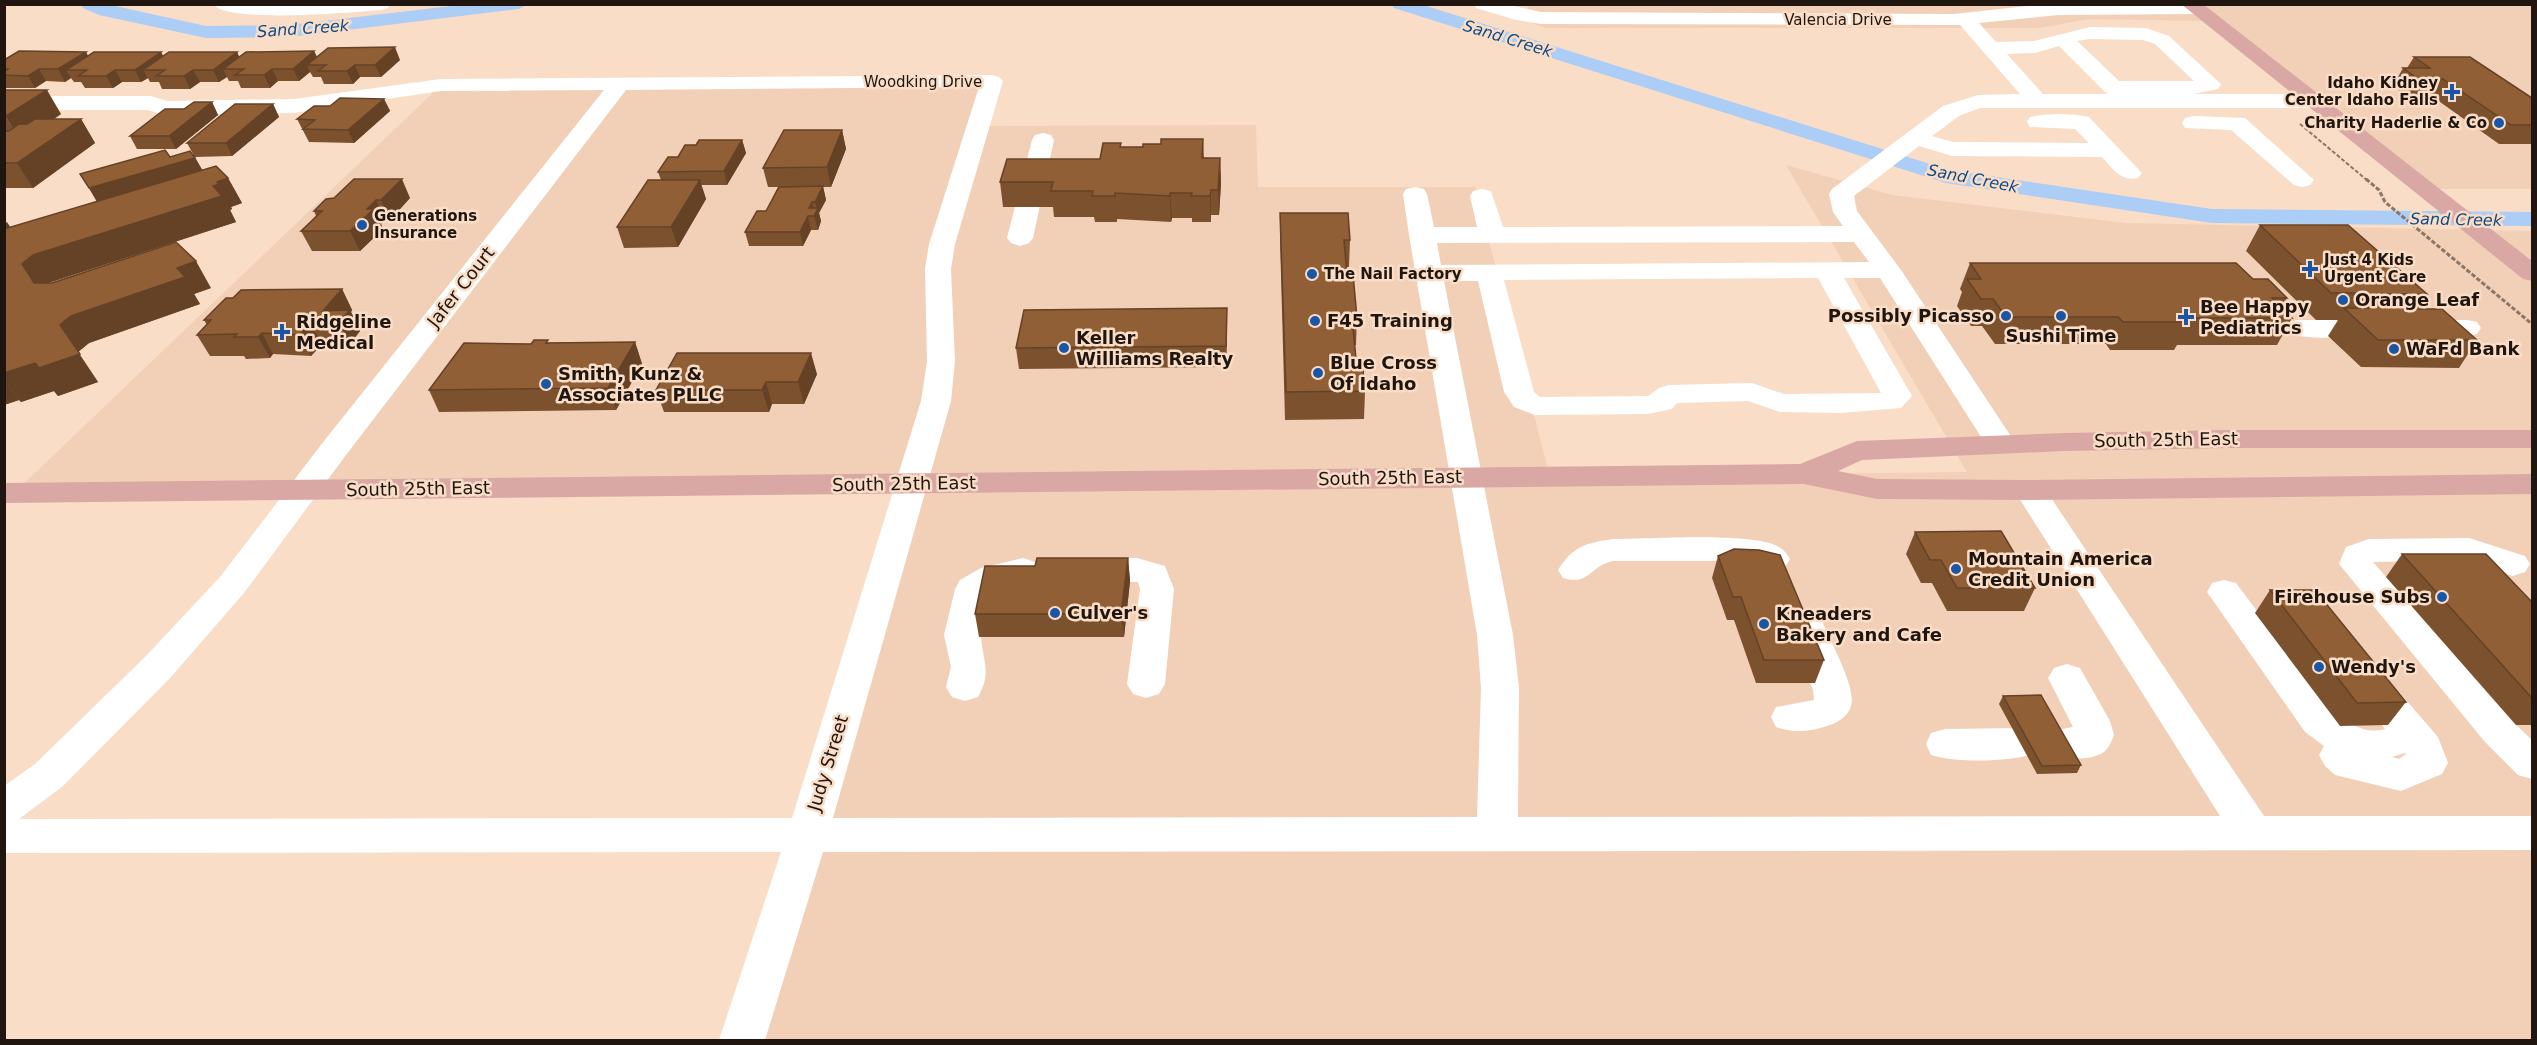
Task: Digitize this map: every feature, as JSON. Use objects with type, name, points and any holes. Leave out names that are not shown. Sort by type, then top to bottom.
[{"type":"main road","points":[[2193,6],[2532,273]]},
{"type":"main road","name":"South 25th East","points":[[1803,474],[1857,451],[2001,444],[2229,439],[2532,439]]},
{"type":"main road","name":"South 25th East","points":[[4,493],[1803,474],[1877,489],[2030,490],[2532,483]]},
{"type":"street","points":[[222,4],[229,7],[295,10],[381,4]]},
{"type":"street","name":"Valencia Drive","points":[[1483,4],[1516,14],[1541,18],[1737,12],[1966,20],[2058,9],[2193,6]]},
{"type":"street","points":[[1966,20],[2037,100]]},
{"type":"street","points":[[1990,48],[2035,47],[2090,33],[2155,36],[2197,70],[2210,84],[2191,88],[2133,114]]},
{"type":"street","points":[[2063,39],[2133,114]]},
{"type":"street","name":"Woodking Drive","points":[[4,103],[151,103],[164,108],[294,106],[441,85],[992,81],[942,244],[938,269],[941,361],[936,400],[911,483]]},
{"type":"street","name":"Jafer Court","points":[[4,808],[49,775],[158,667],[232,585],[303,490],[620,84]]},
{"type":"street","points":[[2001,444],[1888,270],[1845,212],[1841,194],[1951,111],[1978,102],[2037,100],[2133,114],[2237,123],[2302,180]]},
{"type":"street","points":[[1951,111],[1986,122],[2081,122],[2133,114],[2314,101]]},
{"type":"street","points":[[2081,122],[2130,173]]},
{"type":"street","points":[[1916,138],[1952,149],[2106,150]]},
{"type":"street","points":[[1020,238],[1043,140]]},
{"type":"street","points":[[1415,194],[1495,635],[1500,688],[1497,834]]},
{"type":"street","points":[[1482,196],[1492,235]]},
{"type":"street","points":[[1422,235],[1861,234]]},
{"type":"street","points":[[1429,273],[1888,270]]},
{"type":"street","points":[[1489,273],[1519,393],[1525,401],[1535,406],[1648,405],[1661,402],[1669,394],[1752,392],[1780,403],[1881,404],[1890,402],[1897,396],[1827,271]]},
{"type":"street","points":[[2298,328],[2350,328]]},
{"type":"street","points":[[2391,328],[2467,328]]},
{"type":"street","name":"Judy Street","points":[[742,1041],[807,835],[911,483]]},
{"type":"street","points":[[2030,490],[2253,833]]},
{"type":"street","points":[[2513,564],[2469,549],[2369,550],[2358,555],[2356,564],[2499,732],[2532,764]]},
{"type":"street","points":[[1575,570],[1580,560],[1594,553],[1613,550],[1745,550],[1764,553],[1776,561],[1790,586],[1832,690],[1833,705],[1825,713],[1815,717],[1790,717]]},
{"type":"street","points":[[965,687],[969,667],[962,635],[972,589],[993,576],[1022,570],[1137,570],[1153,574],[1157,589],[1146,684]]},
{"type":"street","points":[[2215,592],[2309,732],[2349,764],[2400,775],[2428,763],[2424,748],[2348,656]]},
{"type":"street","points":[[2059,743],[2090,741],[2095,735],[2091,721],[2067,678]]},
{"type":"street","points":[[1945,744],[2020,743]]},
{"type":"street","points":[[4,836],[2532,832]]},
{"type":"path","points":[[2385,202],[2532,324]]},
{"type":"shaded area","points":[[1527,5],[2532,5],[2532,189],[2425,189],[2211,21],[2089,19],[2040,28],[1546,28],[1534,24]]},
{"type":"shaded area","points":[[992,81],[978,126],[1256,125],[1258,187],[1475,187],[1550,477],[1967,472],[1786,165],[1892,195],[2126,223],[2532,231],[2532,1040],[742,1040],[807,835],[910,484],[14,493],[441,85]]},
{"type":"building","points":[[395,47],[375,65],[355,65],[347,71],[318,71],[326,65],[307,65],[328,48]]},
{"type":"building","points":[[19,51],[86,52],[58,69],[39,69],[28,76],[4,75],[8,69],[4,69],[4,60]]},
{"type":"building","points":[[314,51],[293,69],[272,69],[264,75],[235,75],[244,69],[223,69],[246,52]]},
{"type":"building","points":[[94,52],[161,52],[135,70],[115,70],[106,76],[78,76],[87,70],[66,70]]},
{"type":"building","points":[[169,52],[237,52],[213,70],[193,70],[184,76],[156,76],[165,70],[143,70]]},
{"type":"building","points":[[2414,57],[2470,57],[2532,98],[2532,125],[2511,125],[2443,79],[2418,79],[2403,68],[2430,68]]},
{"type":"building","points":[[4,90],[47,90],[4,116]]},
{"type":"building","points":[[340,98],[384,99],[348,130],[303,129],[315,120],[297,119],[314,106],[330,106]]},
{"type":"building","points":[[194,102],[212,102],[169,136],[130,136],[165,109],[184,109]]},
{"type":"building","points":[[235,104],[273,104],[226,143],[187,143]]},
{"type":"building","points":[[35,119],[81,119],[17,163],[4,163],[4,131],[9,131],[19,124],[27,124]]},
{"type":"building","points":[[784,130],[842,130],[827,167],[763,168]]},
{"type":"building","points":[[1161,139],[1203,139],[1202,158],[1220,158],[1218,190],[1211,190],[1210,196],[1191,196],[1192,193],[1170,193],[1170,196],[1115,193],[1115,196],[1092,196],[1093,191],[1051,191],[1053,182],[1000,182],[1007,159],[1100,159],[1103,143],[1121,143],[1120,147],[1143,147],[1143,144],[1161,144]]},
{"type":"building","points":[[699,140],[742,140],[724,171],[658,172],[668,157],[678,157],[685,145],[696,145]]},
{"type":"building","points":[[165,150],[170,157],[190,151],[195,158],[89,188],[80,174]]},
{"type":"building","points":[[216,166],[228,178],[213,186],[222,196],[33,255],[22,264],[34,283],[52,283],[176,242],[196,261],[177,268],[185,277],[71,316],[60,325],[80,354],[39,368],[35,363],[4,373],[4,229]]},
{"type":"building","points":[[354,179],[402,179],[381,200],[376,200],[367,209],[374,209],[350,231],[301,231],[322,211],[314,211],[326,199],[334,198]]},
{"type":"building","points":[[648,180],[700,180],[671,227],[617,227]]},
{"type":"building","points":[[823,186],[815,202],[812,202],[809,208],[818,208],[814,216],[808,216],[800,232],[745,232],[757,211],[766,211],[779,187]]},
{"type":"building","points":[[1280,213],[1348,213],[1350,240],[1344,240],[1347,274],[1353,274],[1357,318],[1352,318],[1356,359],[1362,359],[1365,391],[1286,392]]},
{"type":"building","points":[[2260,225],[2348,225],[2427,294],[2389,294],[2406,309],[2442,309],[2477,340],[2378,340],[2344,308],[2375,308],[2358,293],[2331,293]]},
{"type":"building","points":[[1970,263],[2236,263],[2253,279],[2268,279],[2287,298],[2272,298],[2292,318],[2184,318],[2188,322],[2123,322],[2118,317],[2006,317],[1993,299],[1981,299],[1967,279],[1981,279]]},
{"type":"building","points":[[342,289],[323,311],[350,310],[339,322],[310,323],[300,335],[262,333],[258,337],[234,337],[237,334],[197,335],[211,320],[204,320],[226,298],[233,298],[241,290]]},
{"type":"building","points":[[1227,308],[1226,346],[1016,348],[1024,310]]},
{"type":"building","points":[[534,340],[548,340],[546,343],[635,342],[608,388],[429,390],[464,343],[531,344]]},
{"type":"building","points":[[677,353],[811,353],[798,382],[766,382],[762,390],[656,390]]},
{"type":"building","points":[[2001,531],[2035,588],[1957,588],[1941,560],[1930,560],[1915,532]]},
{"type":"building","points":[[1734,549],[1759,550],[1780,555],[1824,660],[1764,660],[1741,597],[1733,597],[1718,556]]},
{"type":"building","points":[[2402,554],[2486,554],[2532,602],[2532,698]]},
{"type":"building","points":[[1037,558],[1128,558],[1121,614],[975,614],[985,566],[1035,566]]},
{"type":"building","points":[[2270,590],[2315,590],[2406,702],[2357,703]]},
{"type":"building","points":[[2041,695],[2081,765],[2042,766],[2003,696]]},
{"type":"waterway","name":"Sand Creek","points":[[89,4],[106,11],[206,32],[290,31],[519,4]]},
{"type":"waterway","name":"Sand Creek","points":[[1400,4],[1946,176],[2212,216],[2532,219]]},
{"type":"place","name":"Idaho Kidney Center Idaho Falls","points":[[2452,92]]},
{"type":"place","name":"Charity Haderlie & Co","points":[[2499,123]]},
{"type":"place","name":"Generations Insurance","points":[[362,225]]},
{"type":"place","name":"Just 4 Kids Urgent Care","points":[[2310,269]]},
{"type":"place","name":"The Nail Factory","points":[[1312,274]]},
{"type":"place","name":"Orange Leaf","points":[[2343,300]]},
{"type":"place","name":"Possibly Picasso","points":[[2006,316]]},
{"type":"place","name":"Sushi Time","points":[[2061,316]]},
{"type":"place","name":"Bee Happy Pediatrics","points":[[2186,317]]},
{"type":"place","name":"F45 Training","points":[[1315,321]]},
{"type":"place","name":"Ridgeline Medical","points":[[282,332]]},
{"type":"place","name":"Keller Williams Realty","points":[[1064,348]]},
{"type":"place","name":"WaFd Bank","points":[[2394,349]]},
{"type":"place","name":"Blue Cross Of Idaho","points":[[1318,373]]},
{"type":"place","name":"Smith, Kunz & Associates PLLC","points":[[546,384]]},
{"type":"place","name":"Mountain America Credit Union","points":[[1956,569]]},
{"type":"place","name":"Firehouse Subs","points":[[2442,597]]},
{"type":"place","name":"Culver's","points":[[1055,613]]},
{"type":"place","name":"Kneaders Bakery and Cafe","points":[[1764,624]]},
{"type":"place","name":"Wendy's","points":[[2319,667]]}]
